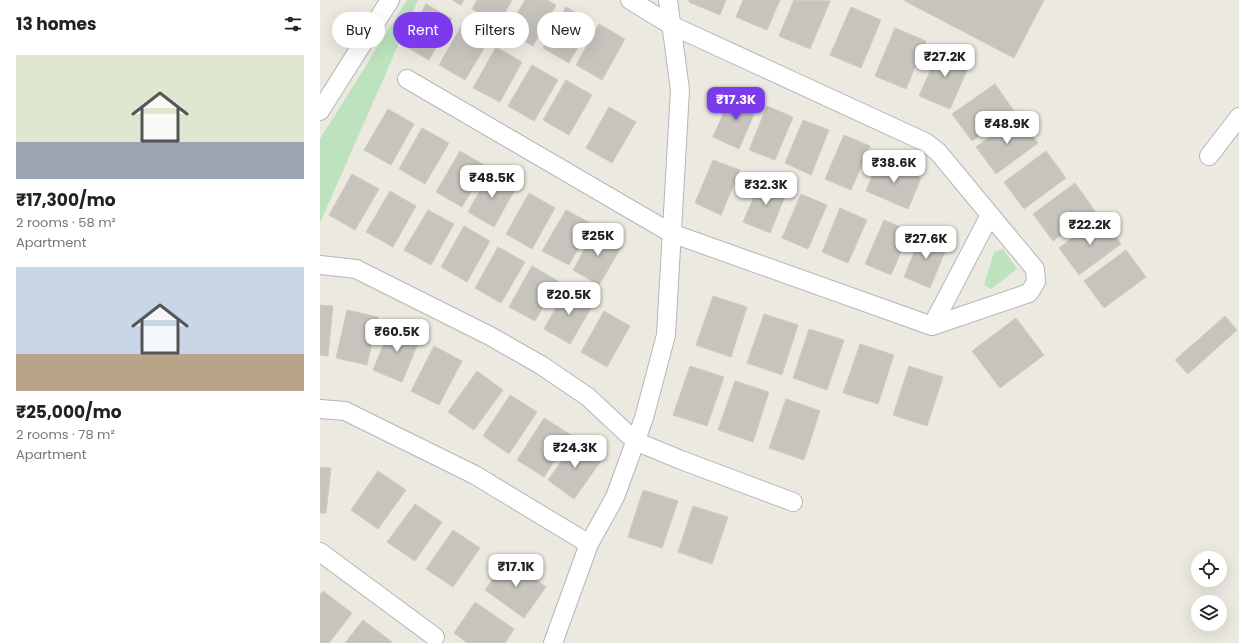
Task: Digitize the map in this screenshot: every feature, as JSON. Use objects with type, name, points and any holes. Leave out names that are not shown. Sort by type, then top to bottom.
[{"type":"street","points":[[320,111],[390,0]]},
{"type":"street","points":[[407,79],[671,232],[932,326],[1029,292],[1036,282],[1035,269],[938,152],[925,142],[671,25],[630,0]]},
{"type":"street","points":[[553,643],[589,544],[615,497],[644,418],[666,335],[680,90],[668,0]]},
{"type":"street","points":[[1209,156],[1239,117]]},
{"type":"street","points":[[932,326],[990,215]]},
{"type":"street","points":[[320,265],[356,269],[490,336],[541,365],[588,397],[635,441],[793,502]]},
{"type":"street","points":[[320,409],[345,411],[475,475],[589,544]]},
{"type":"street","points":[[320,552],[435,637]]},
{"type":"green space","points":[[407,0],[418,0],[413,12],[399,12]]},
{"type":"green space","points":[[393,22],[393,48],[397,48],[320,223],[320,139],[377,48],[385,48],[385,35]]},
{"type":"green space","points":[[1003,249],[1017,269],[991,289],[984,285],[994,252]]},
{"type":"building","points":[[452,0],[464,0],[461,5]]},
{"type":"building","points":[[477,0],[512,0],[506,12],[477,12],[472,9]]},
{"type":"building","points":[[525,0],[547,0],[556,5],[552,12],[537,12],[537,39],[533,46],[529,44],[529,12],[518,12]]},
{"type":"building","points":[[689,0],[726,0],[720,15],[689,2]]},
{"type":"building","points":[[743,0],[780,0],[767,30],[736,17]]},
{"type":"building","points":[[794,0],[830,1],[810,49],[779,36]]},
{"type":"building","points":[[903,0],[1044,0],[1014,58]]},
{"type":"building","points":[[426,4],[440,12],[422,12]]},
{"type":"building","points":[[566,7],[575,12],[563,12]]},
{"type":"building","points":[[851,7],[881,20],[861,68],[830,55]]},
{"type":"building","points":[[599,24],[625,39],[602,80],[576,65],[586,48],[595,48],[595,31]]},
{"type":"building","points":[[461,27],[461,48],[484,48],[465,80],[439,65],[449,48],[453,48],[453,41]]},
{"type":"building","points":[[895,28],[926,41],[906,89],[875,76]]},
{"type":"building","points":[[408,48],[436,48],[429,60]]},
{"type":"building","points":[[495,48],[522,62],[500,102],[473,88]]},
{"type":"building","points":[[543,48],[577,48],[569,63]]},
{"type":"building","points":[[940,48],[971,61],[950,109],[919,96]]},
{"type":"building","points":[[532,65],[558,80],[534,121],[508,106]]},
{"type":"building","points":[[566,80],[592,95],[569,135],[543,120]]},
{"type":"building","points":[[995,84],[1014,111],[972,141],[952,114]]},
{"type":"building","points":[[732,94],[758,105],[739,149],[713,137]]},
{"type":"building","points":[[767,106],[793,117],[775,160],[749,150]]},
{"type":"building","points":[[609,107],[636,122],[612,163],[586,148]]},
{"type":"building","points":[[388,109],[414,124],[391,165],[364,150]]},
{"type":"building","points":[[1018,116],[1038,143],[996,174],[976,147]]},
{"type":"building","points":[[803,120],[829,130],[811,175],[785,163]]},
{"type":"building","points":[[422,128],[449,143],[425,184],[399,169]]},
{"type":"building","points":[[844,135],[870,146],[851,190],[825,179]]},
{"type":"building","points":[[460,151],[486,166],[462,207],[436,192]]},
{"type":"building","points":[[1046,151],[1066,178],[1024,209],[1004,182]]},
{"type":"building","points":[[713,160],[740,170],[721,215],[695,203]]},
{"type":"building","points":[[879,160],[921,178],[908,209],[866,191]]},
{"type":"building","points":[[491,171],[517,186],[494,227],[468,212]]},
{"type":"building","points":[[352,174],[379,189],[355,230],[329,215]]},
{"type":"building","points":[[762,178],[788,189],[770,233],[743,222]]},
{"type":"building","points":[[1075,183],[1095,211],[1053,241],[1033,214]]},
{"type":"building","points":[[390,191],[416,206],[393,247],[366,232]]},
{"type":"building","points":[[529,193],[555,208],[532,249],[506,234]]},
{"type":"building","points":[[801,194],[827,205],[808,249],[782,238]]},
{"type":"building","points":[[840,208],[867,220],[848,263],[822,252]]},
{"type":"building","points":[[428,210],[454,224],[431,265],[404,250]]},
{"type":"building","points":[[566,210],[592,224],[569,265],[542,251]]},
{"type":"building","points":[[1101,217],[1121,244],[1079,275],[1059,248]]},
{"type":"building","points":[[884,220],[910,231],[891,275],[865,264]]},
{"type":"building","points":[[464,226],[490,241],[467,282],[441,267]]},
{"type":"building","points":[[596,229],[623,244],[599,285],[573,270]]},
{"type":"building","points":[[922,233],[948,244],[930,288],[904,277]]},
{"type":"building","points":[[498,247],[525,262],[501,303],[475,288]]},
{"type":"building","points":[[1126,250],[1146,277],[1104,308],[1084,281]]},
{"type":"building","points":[[532,266],[558,281],[535,321],[509,307]]},
{"type":"building","points":[[567,288],[594,303],[570,344],[544,329]]},
{"type":"building","points":[[713,296],[747,307],[731,357],[696,345]]},
{"type":"building","points":[[320,305],[333,306],[328,356],[320,355]]},
{"type":"building","points":[[347,310],[378,317],[367,365],[336,358]]},
{"type":"building","points":[[604,311],[630,326],[607,367],[581,352]]},
{"type":"building","points":[[764,314],[798,325],[782,375],[747,363]]},
{"type":"building","points":[[1225,316],[1237,330],[1188,374],[1175,360]]},
{"type":"building","points":[[1016,318],[1044,355],[1000,388],[972,351]]},
{"type":"building","points":[[392,324],[421,336],[402,382],[373,370]]},
{"type":"building","points":[[809,329],[844,340],[827,390],[793,378]]},
{"type":"building","points":[[860,344],[894,355],[878,404],[843,393]]},
{"type":"building","points":[[434,346],[462,361],[439,405],[411,391]]},
{"type":"building","points":[[690,366],[724,377],[707,426],[673,415]]},
{"type":"building","points":[[909,366],[943,377],[927,426],[893,415]]},
{"type":"building","points":[[477,371],[503,390],[474,430],[448,412]]},
{"type":"building","points":[[735,381],[769,392],[753,442],[718,430]]},
{"type":"building","points":[[510,395],[537,412],[509,454],[483,436]]},
{"type":"building","points":[[786,399],[820,411],[804,460],[769,448]]},
{"type":"building","points":[[544,418],[571,435],[544,477],[517,460]]},
{"type":"building","points":[[577,440],[603,458],[574,499],[548,480]]},
{"type":"building","points":[[320,467],[331,468],[326,513],[320,513]]},
{"type":"building","points":[[378,471],[406,490],[378,529],[351,510]]},
{"type":"building","points":[[643,490],[678,501],[662,548],[628,537]]},
{"type":"building","points":[[415,504],[442,522],[415,561],[387,542]]},
{"type":"building","points":[[693,506],[728,517],[712,564],[678,552]]},
{"type":"building","points":[[453,530],[480,548],[453,587],[426,569]]},
{"type":"building","points":[[507,559],[546,587],[524,618],[485,590]]},
{"type":"building","points":[[323,591],[352,613],[329,643],[320,643],[320,595]]},
{"type":"building","points":[[475,602],[514,629],[505,643],[467,643],[454,633]]},
{"type":"building","points":[[363,620],[392,642],[345,643]]}]
